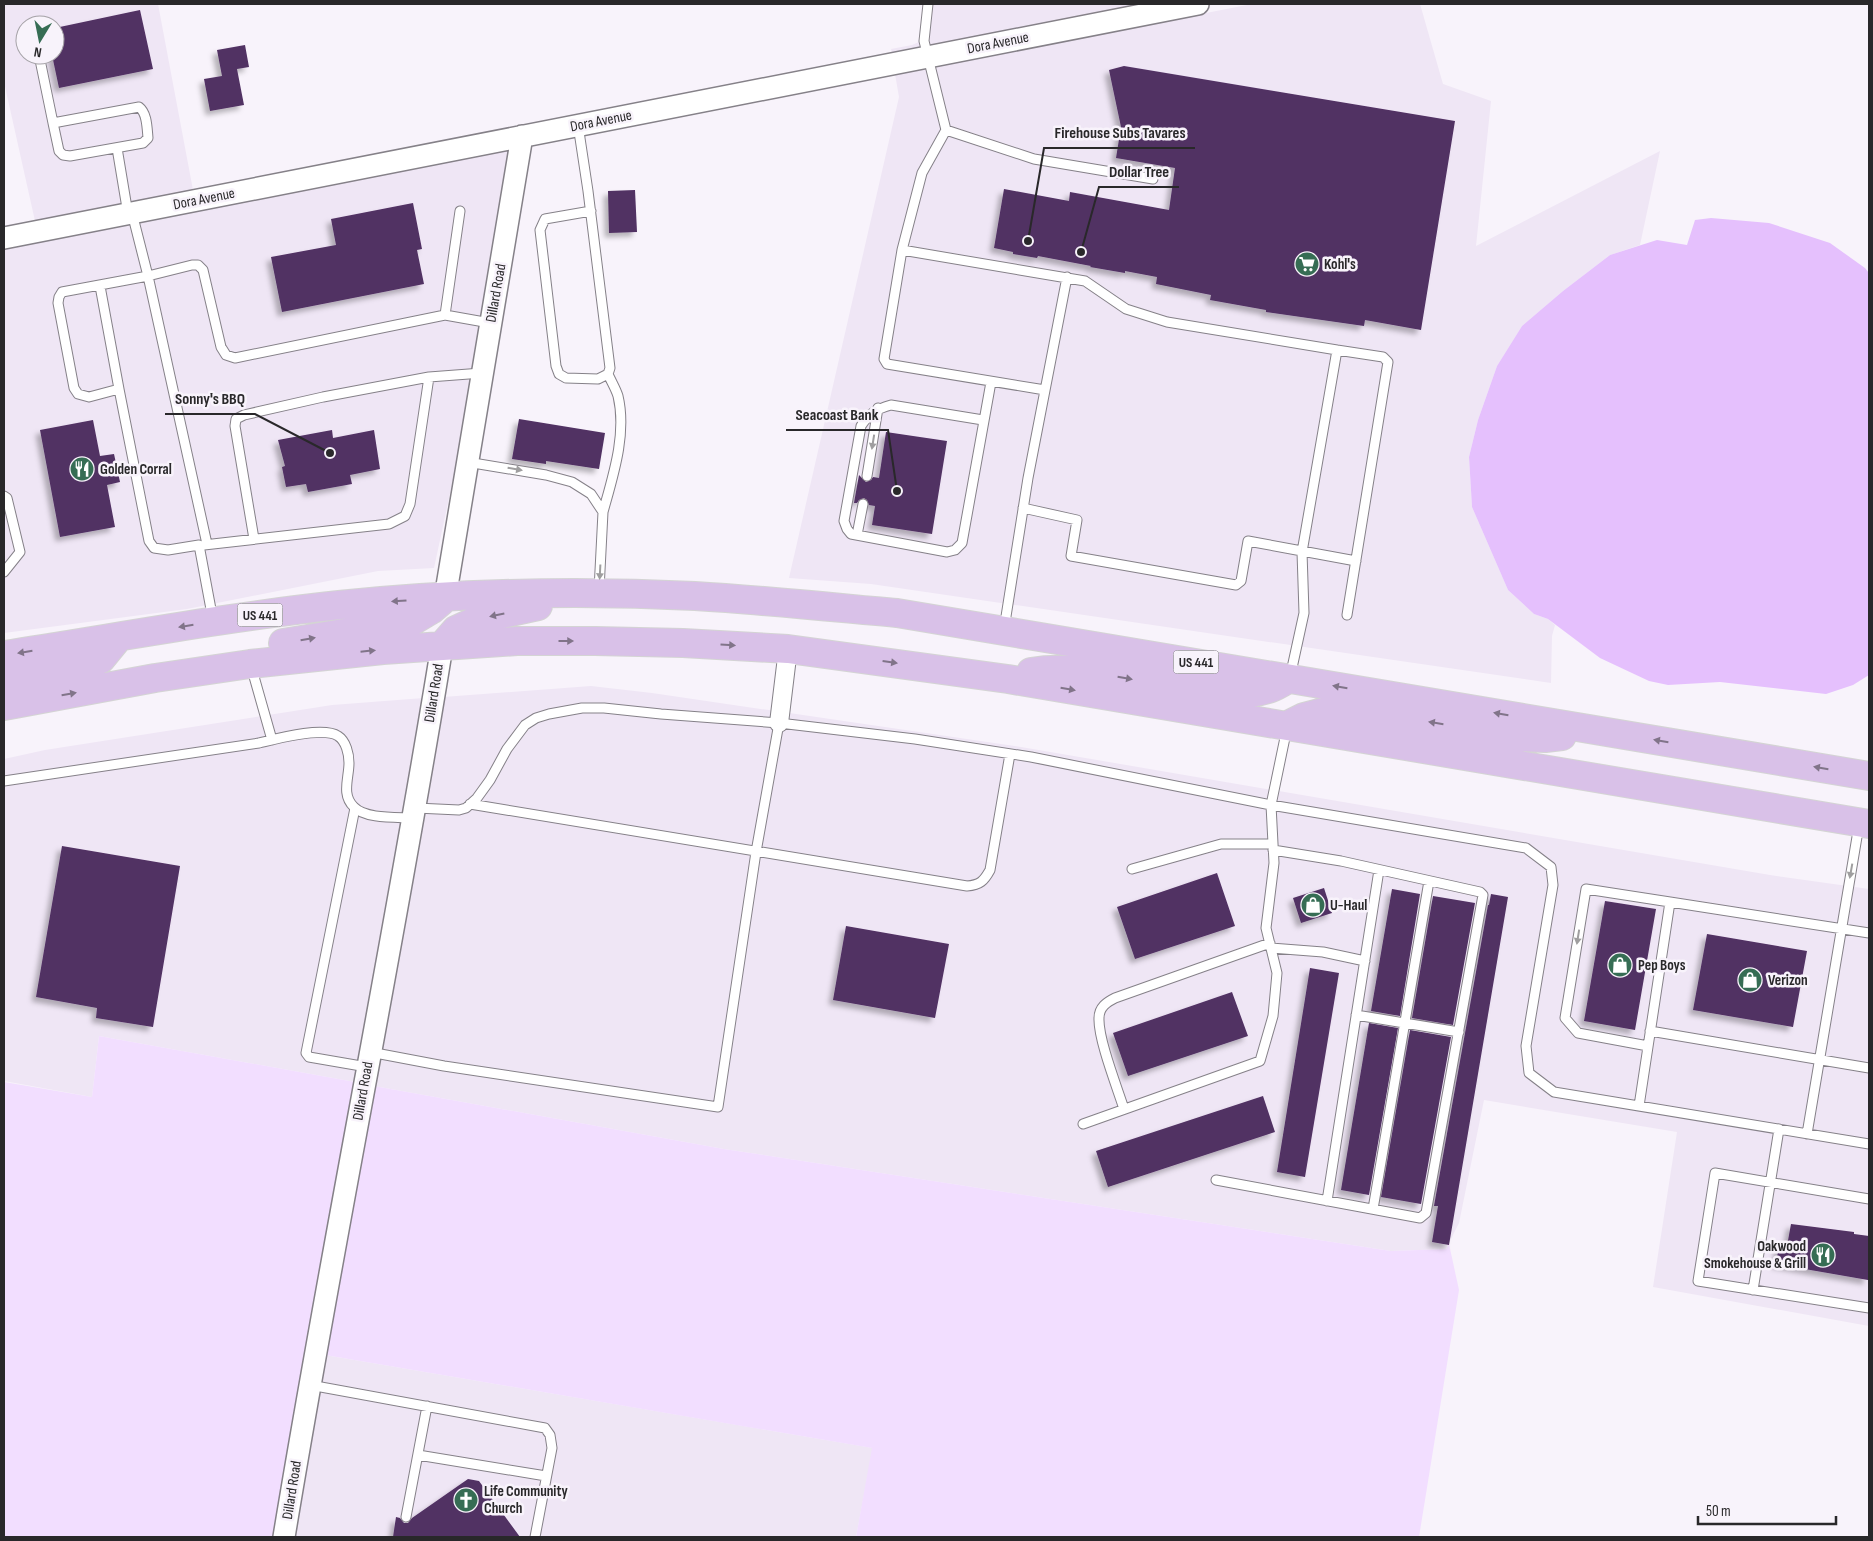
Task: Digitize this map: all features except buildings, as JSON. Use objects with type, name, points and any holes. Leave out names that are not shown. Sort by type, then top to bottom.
[{"type":"main road","name":"US 441","points":[[4,655],[214,622],[339,605],[518,594],[598,593],[694,596],[897,613],[1869,776]]},
{"type":"main road","points":[[442,646],[456,630],[480,619],[598,593]]},
{"type":"main road","points":[[250,664],[261,650],[271,645],[411,622],[431,610],[445,598]]},
{"type":"main road","points":[[4,680],[88,665],[101,659],[120,637]]},
{"type":"main road","points":[[4,706],[155,678],[250,664],[383,650],[517,641],[683,643],[788,649],[1008,679],[1864,823]]},
{"type":"main road","points":[[1008,679],[1026,673],[1050,669],[1074,670],[1218,694],[1245,694],[1272,688],[1290,678]]},
{"type":"main road","points":[[1288,726],[1304,717],[1331,710],[1360,710],[1520,737],[1545,738],[1568,735],[1588,728]]},
{"type":"street","name":"Dora Avenue","points":[[4,238],[1198,4]]},
{"type":"street","name":"Dillard Road","points":[[445,598],[522,136]]},
{"type":"street","name":"Dillard Road","points":[[284,1537],[309,1385],[415,813],[442,646]]},
{"type":"street","points":[[779,723],[788,649]]},
{"type":"lane","points":[[928,4],[924,41],[946,130],[922,173],[902,250],[884,359],[887,364],[1045,390]]},
{"type":"lane","points":[[41,65],[53,123],[60,151],[63,155],[70,156],[143,143],[148,138],[143,111],[139,107],[53,123]]},
{"type":"lane","points":[[578,125],[591,211],[610,368],[608,374],[618,395],[620,439],[615,470],[603,512],[598,593]]},
{"type":"lane","points":[[946,130],[1034,158],[1153,179]]},
{"type":"lane","points":[[117,148],[130,213],[148,276],[203,545],[214,622]]},
{"type":"lane","points":[[445,315],[460,211]]},
{"type":"lane","points":[[591,211],[545,219],[540,230],[556,366],[559,374],[566,378],[598,379],[608,374]]},
{"type":"lane","points":[[902,250],[1085,281],[1126,309],[1167,322],[1382,357],[1388,362],[1347,615]]},
{"type":"lane","points":[[119,389],[89,397],[78,394],[74,388],[58,303],[62,292],[100,286],[198,265],[203,270],[221,347],[226,355],[235,358],[445,315],[490,323]]},
{"type":"lane","points":[[1004,630],[1045,390],[1067,277]]},
{"type":"lane","points":[[100,286],[149,541],[154,548],[168,550],[388,524],[405,516],[410,504],[429,377]]},
{"type":"lane","points":[[1290,678],[1304,613],[1302,552],[1337,350]]},
{"type":"lane","points":[[254,539],[235,426],[236,419],[244,415],[323,397],[429,377],[482,373]]},
{"type":"lane","points":[[983,420],[892,406],[878,408],[868,416],[861,426],[844,521],[847,529],[852,534],[947,552],[955,550],[962,543],[991,382]]},
{"type":"lane","points":[[867,476],[878,408]]},
{"type":"lane","points":[[467,462],[546,475],[572,482],[591,494],[603,512]]},
{"type":"lane","points":[[4,496],[7,498],[20,552],[6,572],[4,572]]},
{"type":"lane","points":[[857,534],[863,504]]},
{"type":"lane","points":[[1024,508],[1077,520],[1071,556],[1236,585],[1241,580],[1248,541],[1356,561]]},
{"type":"lane","points":[[250,664],[272,740]]},
{"type":"lane","points":[[4,781],[301,734],[326,732],[337,735],[342,739],[348,750],[349,763],[346,785],[348,800],[354,808],[363,813],[386,817],[459,810],[477,798],[490,780],[507,749],[525,725],[536,718],[549,714],[582,708],[604,708],[779,723],[915,739],[1010,754],[1271,804],[1526,848],[1550,867],[1553,886],[1526,1046],[1530,1073],[1554,1092],[1869,1144]]},
{"type":"lane","points":[[354,808],[306,1053],[309,1057],[369,1059],[444,1066],[718,1107],[756,852],[779,723]]},
{"type":"lane","points":[[1083,1124],[1260,1061],[1273,1016],[1277,973],[1266,928],[1274,863],[1271,804],[1288,726]]},
{"type":"lane","points":[[470,804],[756,852],[976,886],[984,881],[990,870],[1010,754]]},
{"type":"lane","points":[[1807,1134],[1840,928],[1864,823]]},
{"type":"lane","points":[[1132,869],[1221,844],[1273,847],[1480,892],[1483,895],[1426,1212],[1420,1218],[1216,1180]]},
{"type":"lane","points":[[1327,1201],[1379,870]]},
{"type":"lane","points":[[1373,1209],[1428,881]]},
{"type":"lane","points":[[1648,1046],[1578,1033],[1565,1018],[1586,889],[1869,933]]},
{"type":"lane","points":[[1639,1106],[1670,902]]},
{"type":"lane","points":[[1124,1109],[1100,1033],[1098,1016],[1106,1002],[1270,945],[1333,954],[1365,961]]},
{"type":"lane","points":[[1356,1015],[1458,1032]]},
{"type":"lane","points":[[1650,1031],[1869,1068]]},
{"type":"lane","points":[[1753,1290],[1779,1129]]},
{"type":"lane","points":[[1869,1199],[1715,1173],[1698,1281],[1869,1308]]},
{"type":"lane","points":[[309,1385],[545,1428],[550,1435],[552,1448],[535,1537]]},
{"type":"lane","points":[[406,1517],[427,1406]]},
{"type":"lane","points":[[418,1455],[546,1476]]},
{"type":"shaded area","points":[[4,4],[158,4],[193,190],[35,221],[4,82]]},
{"type":"shaded area","points":[[925,4],[1144,4],[892,53],[891,49],[912,45],[928,38]]},
{"type":"shaded area","points":[[1252,4],[1420,4],[1443,84],[1491,101],[1476,246],[1660,151],[1640,245],[1610,255],[1522,326],[1497,366],[1478,420],[1469,457],[1472,507],[1508,590],[1534,614],[1548,619],[1555,625],[1552,636],[1551,683],[871,584],[789,578],[899,97],[895,74]]},
{"type":"shaded area","points":[[510,149],[460,447],[434,568],[378,571],[187,609],[4,633],[4,249]]},
{"type":"shaded area","points":[[1711,218],[1769,223],[1830,243],[1865,268],[1869,273],[1869,675],[1853,685],[1826,694],[1720,682],[1668,685],[1649,681],[1600,658],[1548,619],[1534,614],[1508,590],[1472,507],[1469,457],[1478,420],[1497,366],[1522,326],[1610,255],[1657,240],[1687,245],[1695,220]]},
{"type":"shaded area","points":[[591,686],[652,693],[1021,747],[1770,875],[1869,889],[1869,1326],[1653,1287],[1677,1132],[1484,1100],[1459,1223],[1446,1249],[1391,1251],[724,1149],[374,1086],[443,697]]},
{"type":"shaded area","points":[[424,698],[355,1082],[99,1036],[92,1097],[4,1081],[4,759],[45,750],[332,705]]},
{"type":"shaded area","points":[[99,1036],[355,1082],[275,1537],[4,1537],[4,1082],[92,1097]]},
{"type":"shaded area","points":[[374,1086],[724,1149],[1391,1251],[1446,1249],[1449,1244],[1459,1290],[1419,1537],[856,1537],[872,1448],[325,1355]]},
{"type":"shaded area","points":[[325,1355],[873,1448],[856,1537],[294,1537]]},
{"type":"place","name":"Firehouse Subs Tavares","points":[[1028,241]]},
{"type":"place","name":"Dollar Tree","points":[[1081,252]]},
{"type":"place","name":"Kohl's","points":[[1307,264]]},
{"type":"place","name":"Sonny's BBQ","points":[[330,453]]},
{"type":"place","name":"Golden Corral","points":[[82,469]]},
{"type":"place","name":"Seacoast Bank","points":[[897,491]]},
{"type":"place","name":"U-Haul","points":[[1313,905]]},
{"type":"place","name":"Pep Boys","points":[[1620,965]]},
{"type":"place","name":"Verizon","points":[[1750,980]]},
{"type":"place","name":"Oakwood Smokehouse & Grill","points":[[1823,1255]]},
{"type":"place","name":"Life Community Church","points":[[466,1500]]}]
